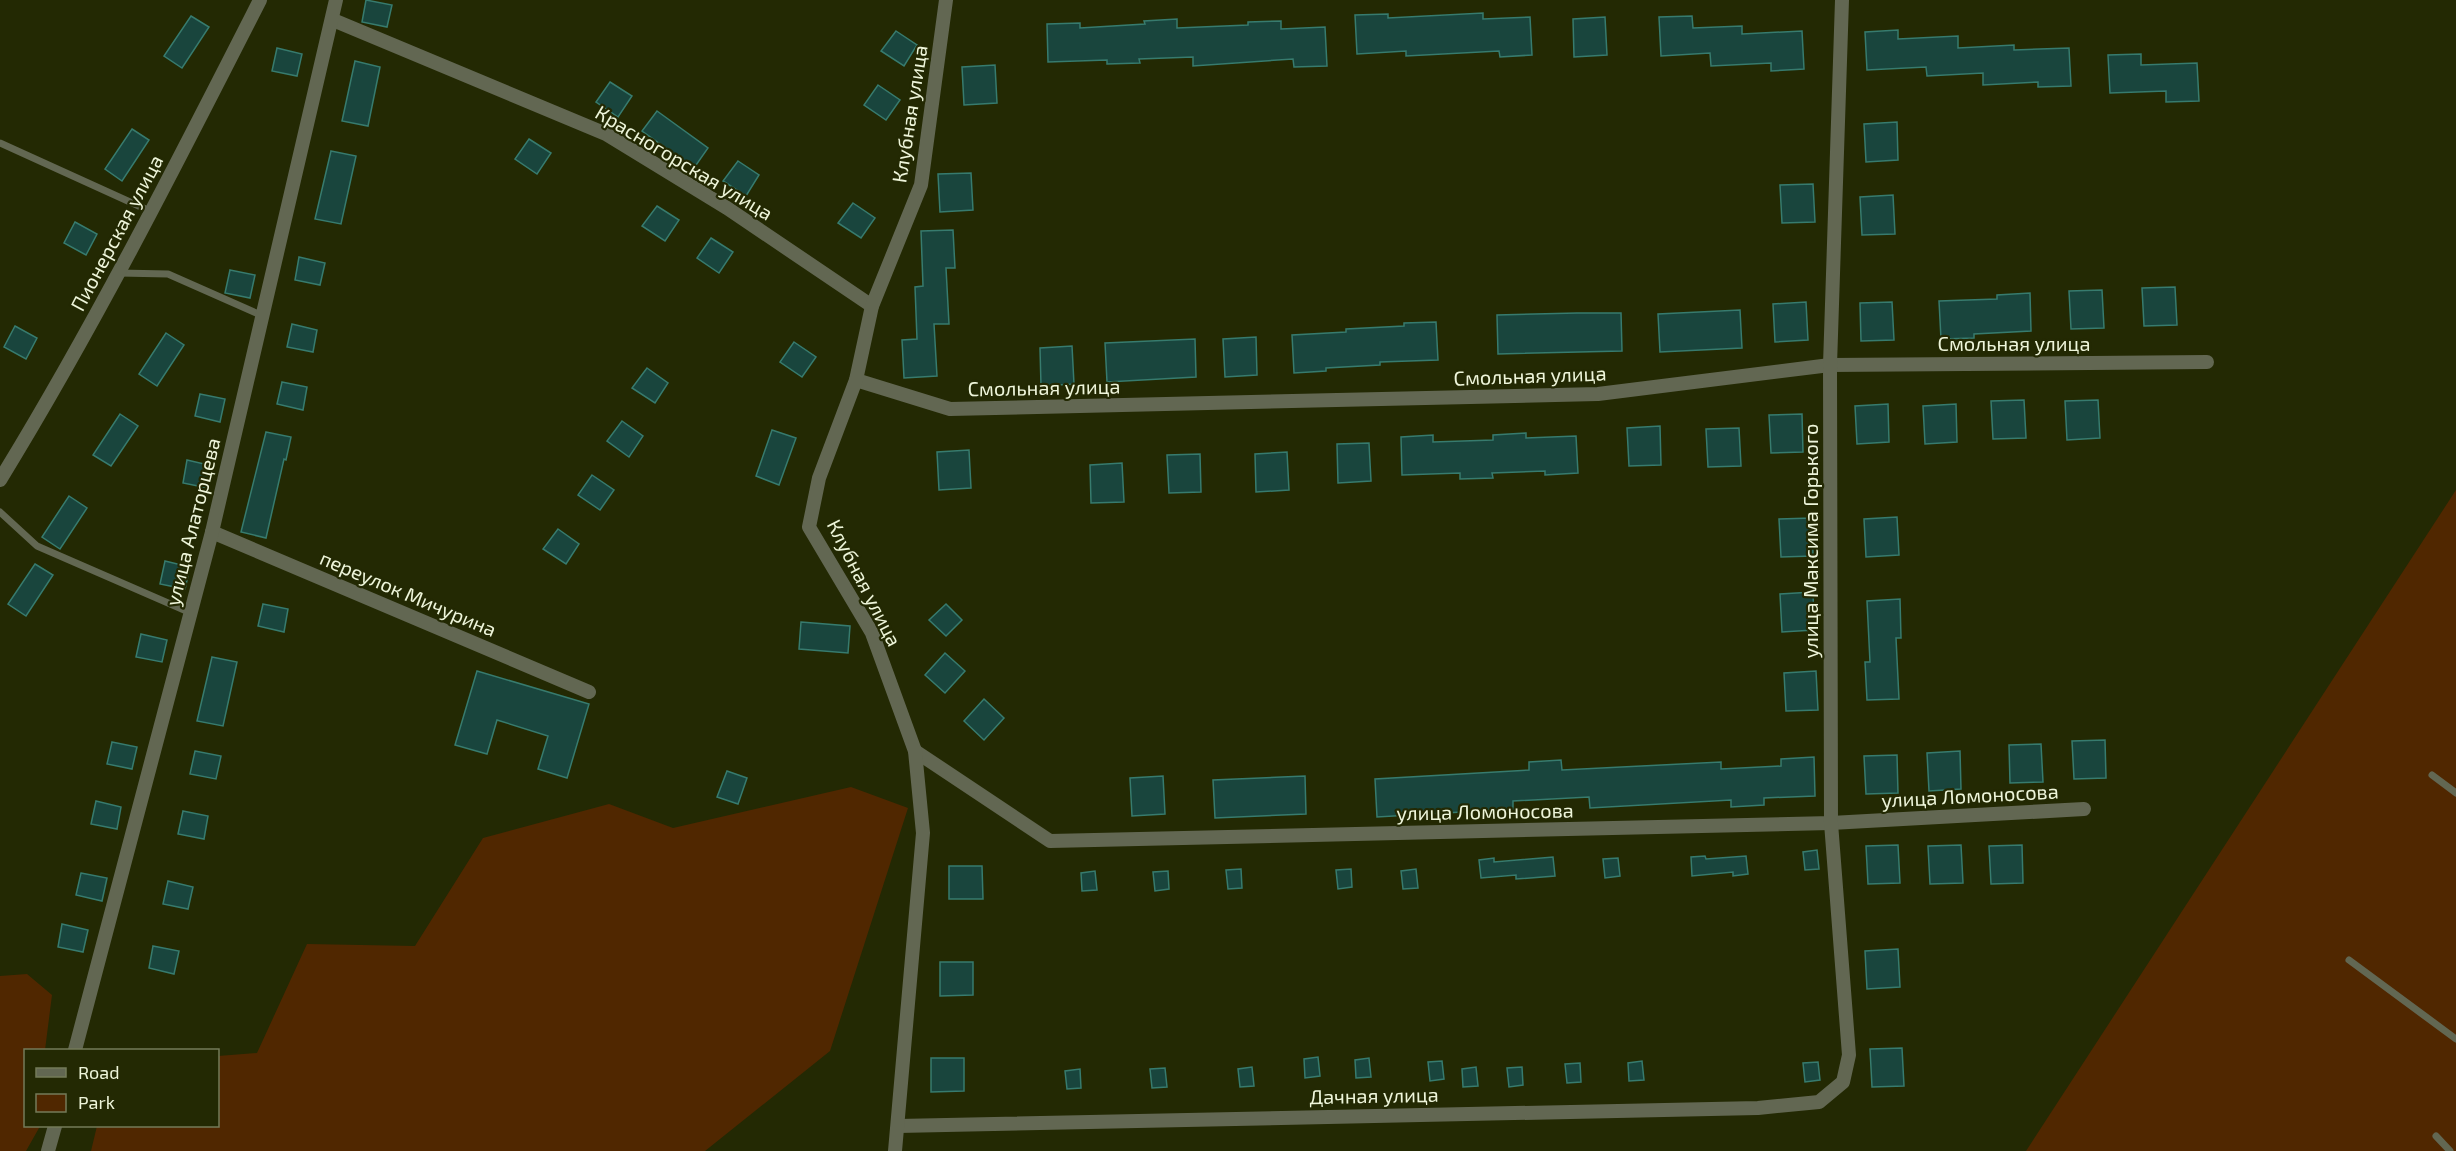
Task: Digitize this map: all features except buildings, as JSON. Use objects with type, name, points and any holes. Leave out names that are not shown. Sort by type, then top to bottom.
[{"type":"street","name":"Пионерская улица","points":[[0,480],[42,412],[153,212],[260,0]]},
{"type":"street","name":"улица Алаторцева","points":[[75,1049],[212,532],[336,0]]},
{"type":"street","name":"Клубная улица","points":[[895,1151],[922,833],[915,751],[872,633],[809,527],[819,478],[856,380],[872,306],[921,185],[946,0]]},
{"type":"street","name":"улица Максима Горького","points":[[1842,0],[1830,365],[1831,823],[1849,1055],[1843,1082]]},
{"type":"street","name":"Красногорская улица","points":[[333,20],[606,134],[727,208],[872,306]]},
{"type":"street","name":"Смольная улица","points":[[856,380],[950,410],[1598,394],[1830,365],[2207,362]]},
{"type":"street","name":"переулок Мичурина","points":[[212,532],[589,692]]},
{"type":"street","name":"улица Ломоносова","points":[[915,751],[1050,842],[1831,823],[2084,809]]},
{"type":"street","name":"Дачная улица","points":[[898,1126],[1758,1108],[1819,1102],[1843,1082]]},
{"type":"street","points":[[48,1151],[54,1127]]},
{"type":"lane","points":[[0,143],[153,212]]},
{"type":"lane","points":[[119,273],[168,274],[264,316]]},
{"type":"lane","points":[[0,512],[37,546],[191,613]]},
{"type":"lane","points":[[2432,775],[2456,793]]},
{"type":"lane","points":[[2349,960],[2456,1039]]},
{"type":"lane","points":[[2436,1136],[2450,1151]]},
{"type":"green space","points":[[2456,490],[2456,1151],[2026,1151]]},
{"type":"green space","points":[[851,787],[908,808],[830,1051],[705,1151],[91,1151],[97,1127],[219,1127],[219,1056],[257,1053],[307,944],[415,946],[483,838],[609,804],[673,828]]},
{"type":"green space","points":[[27,974],[52,995],[45,1049],[24,1049],[24,1127],[39,1127],[26,1151],[0,1151],[0,976]]}]
